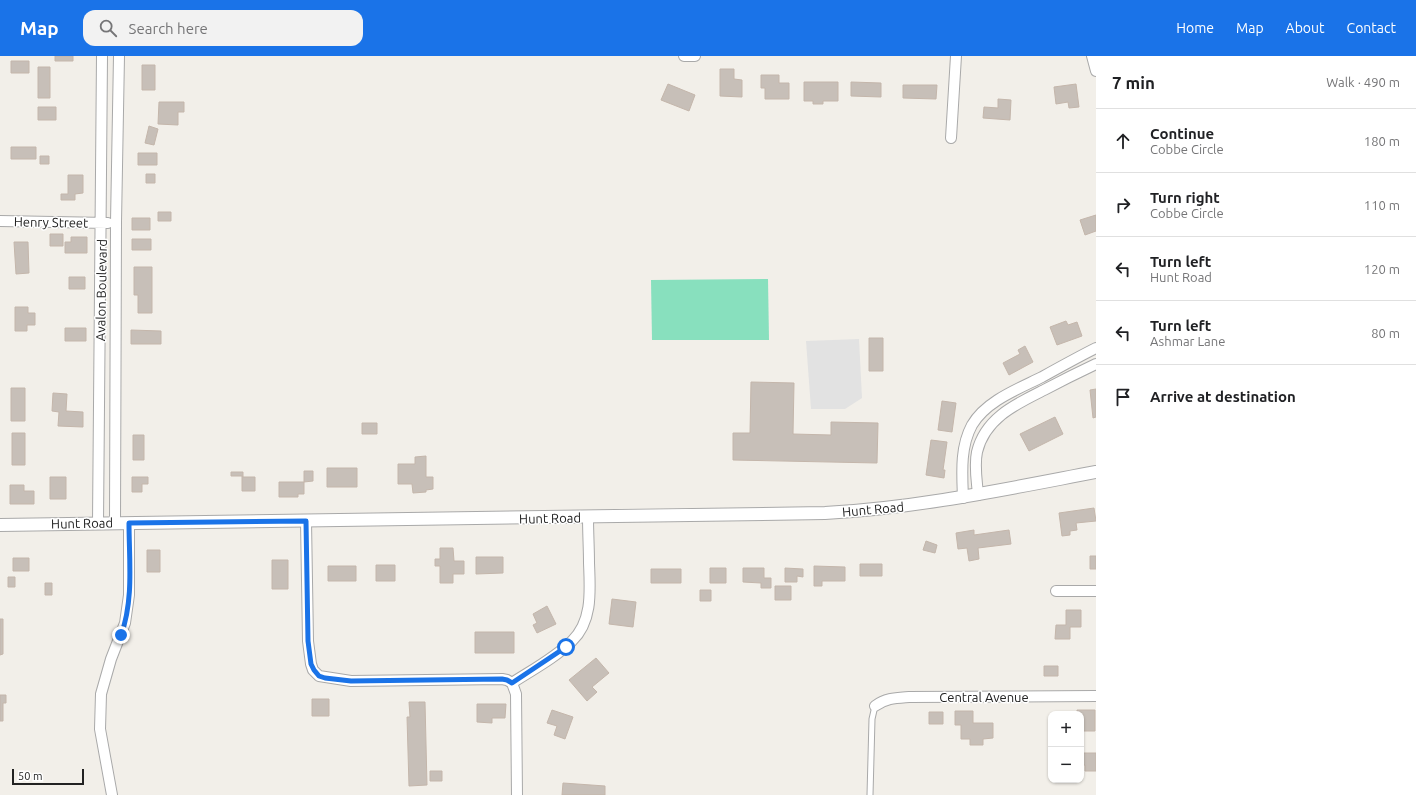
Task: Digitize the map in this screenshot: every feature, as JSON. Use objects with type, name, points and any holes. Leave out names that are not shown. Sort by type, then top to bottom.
[{"type":"street","name":"Avalon Boulevard","points":[[98,523],[102,223],[102,56]]},
{"type":"street","name":"Avalon Boulevard","points":[[115,523],[118,56]]},
{"type":"street","points":[[684,56],[695,56]]},
{"type":"street","points":[[951,138],[956,56]]},
{"type":"street","points":[[1092,56],[1096,71]]},
{"type":"street","name":"Henry Street","points":[[0,221],[116,222]]},
{"type":"street","points":[[963,498],[962,466],[966,440],[972,425],[981,414],[1004,397],[1096,348]]},
{"type":"street","points":[[978,495],[976,463],[977,452],[981,440],[995,420],[1021,402],[1096,364]]},
{"type":"street","name":"Hunt Road","points":[[0,525],[839,513],[902,507],[963,498],[1096,472]]},
{"type":"street","points":[[512,683],[558,653],[573,641],[584,624],[590,592],[588,517]]},
{"type":"street","points":[[306,521],[308,641],[311,664],[314,670],[319,676],[325,678],[351,681],[502,679],[512,683],[516,694],[517,795]]},
{"type":"street","points":[[112,795],[100,729],[101,694],[111,659],[125,623],[129,595],[129,523]]},
{"type":"street","points":[[1056,591],[1096,590]]},
{"type":"street","name":"Central Avenue","points":[[875,706],[882,701],[892,698],[909,697],[1096,696]]},
{"type":"lane","points":[[870,795],[872,719],[875,706]]},
{"type":"green space","points":[[768,279],[769,340],[652,340],[651,280]]},
{"type":"shaded area","points":[[859,339],[862,398],[845,409],[811,409],[806,341]]},
{"type":"building","points":[[55,56],[73,56],[73,61],[55,61]]},
{"type":"building","points":[[11,61],[29,61],[29,73],[11,73]]},
{"type":"building","points":[[142,65],[155,65],[155,90],[142,90]]},
{"type":"building","points":[[38,67],[50,67],[50,98],[38,98]]},
{"type":"building","points":[[720,69],[734,69],[734,79],[742,80],[742,97],[720,96]]},
{"type":"building","points":[[761,75],[779,75],[779,83],[789,83],[789,99],[765,99],[765,88],[761,88]]},
{"type":"building","points":[[804,82],[838,82],[838,101],[823,101],[823,104],[813,104],[813,101],[804,101]]},
{"type":"building","points":[[851,82],[881,83],[881,97],[851,96]]},
{"type":"building","points":[[668,84],[695,95],[689,111],[661,100]]},
{"type":"building","points":[[1076,84],[1079,107],[1069,108],[1068,102],[1056,104],[1054,87]]},
{"type":"building","points":[[903,85],[937,85],[936,99],[903,98]]},
{"type":"building","points":[[998,99],[1011,100],[1010,120],[983,118],[984,107],[998,108]]},
{"type":"building","points":[[159,102],[184,102],[184,112],[178,112],[178,125],[158,124]]},
{"type":"building","points":[[38,107],[56,107],[56,120],[38,120]]},
{"type":"building","points":[[149,126],[158,129],[154,145],[145,143]]},
{"type":"building","points":[[11,147],[36,147],[36,159],[11,159]]},
{"type":"building","points":[[138,153],[157,153],[157,165],[138,165]]},
{"type":"building","points":[[40,156],[49,156],[49,164],[40,164]]},
{"type":"building","points":[[146,174],[155,174],[155,183],[146,183]]},
{"type":"building","points":[[68,175],[83,175],[83,193],[75,194],[75,200],[61,200],[61,194],[68,194]]},
{"type":"building","points":[[158,212],[171,212],[171,221],[158,221]]},
{"type":"building","points":[[1096,215],[1096,231],[1085,235],[1080,220]]},
{"type":"building","points":[[132,218],[150,218],[150,230],[132,230]]},
{"type":"building","points":[[50,234],[63,234],[63,246],[50,246]]},
{"type":"building","points":[[71,237],[87,237],[87,253],[65,253],[65,242],[71,242]]},
{"type":"building","points":[[132,239],[151,239],[151,250],[132,250]]},
{"type":"building","points":[[14,242],[28,242],[29,273],[16,274]]},
{"type":"building","points":[[134,267],[152,267],[152,313],[138,313],[138,295],[134,295]]},
{"type":"building","points":[[69,277],[85,277],[85,289],[69,289]]},
{"type":"building","points":[[15,307],[28,307],[28,313],[35,313],[35,325],[27,325],[27,331],[15,331]]},
{"type":"building","points":[[1066,321],[1068,325],[1077,322],[1082,336],[1057,345],[1050,327]]},
{"type":"building","points":[[65,328],[86,328],[86,341],[65,341]]},
{"type":"building","points":[[131,330],[161,331],[161,344],[131,344]]},
{"type":"building","points":[[869,338],[883,338],[883,371],[869,371]]},
{"type":"building","points":[[1025,346],[1033,362],[1009,375],[1003,363],[1020,354],[1018,350]]},
{"type":"building","points":[[751,382],[794,383],[793,434],[831,435],[831,422],[878,423],[877,463],[733,460],[733,433],[750,433]]},
{"type":"building","points":[[11,388],[25,388],[25,421],[11,421]]},
{"type":"building","points":[[1096,389],[1096,417],[1093,418],[1090,390]]},
{"type":"building","points":[[53,393],[67,394],[66,411],[83,412],[83,427],[58,426],[59,412],[52,411]]},
{"type":"building","points":[[942,401],[956,403],[952,432],[938,430]]},
{"type":"building","points":[[1055,417],[1063,434],[1029,451],[1020,434]]},
{"type":"building","points":[[362,423],[377,423],[377,434],[362,434]]},
{"type":"building","points":[[12,433],[25,433],[25,465],[12,465]]},
{"type":"building","points":[[133,435],[144,435],[144,460],[133,460]]},
{"type":"building","points":[[931,440],[947,442],[943,470],[945,470],[944,478],[926,475]]},
{"type":"building","points":[[426,456],[426,477],[433,477],[433,489],[426,490],[426,492],[413,493],[412,484],[398,484],[398,464],[415,464],[415,457]]},
{"type":"building","points":[[327,468],[357,468],[357,487],[327,487]]},
{"type":"building","points":[[304,471],[313,471],[313,481],[304,482]]},
{"type":"building","points":[[231,472],[243,472],[243,477],[255,477],[255,491],[242,491],[242,476],[231,476]]},
{"type":"building","points":[[50,477],[66,477],[66,499],[50,499]]},
{"type":"building","points":[[132,477],[148,477],[148,484],[142,484],[142,492],[132,492]]},
{"type":"building","points":[[279,482],[304,482],[304,494],[298,494],[298,497],[279,497]]},
{"type":"building","points":[[10,485],[24,485],[24,491],[34,491],[34,504],[10,504]]},
{"type":"building","points":[[1094,508],[1096,521],[1076,523],[1077,530],[1070,531],[1070,535],[1062,536],[1059,513]]},
{"type":"building","points":[[974,530],[974,535],[1009,530],[1011,544],[978,548],[979,559],[969,561],[967,548],[958,549],[956,533]]},
{"type":"building","points":[[926,541],[937,545],[935,553],[923,550]]},
{"type":"building","points":[[440,548],[453,548],[454,561],[464,561],[464,574],[453,574],[453,583],[440,583],[440,566],[435,566],[435,559],[440,559]]},
{"type":"building","points":[[147,550],[160,550],[160,572],[147,572]]},
{"type":"building","points":[[1090,556],[1096,556],[1096,569],[1090,569]]},
{"type":"building","points":[[476,557],[503,557],[503,573],[476,574]]},
{"type":"building","points":[[13,558],[29,558],[29,571],[13,571]]},
{"type":"building","points":[[272,560],[288,560],[288,589],[272,589]]},
{"type":"building","points":[[860,564],[882,564],[882,576],[860,576]]},
{"type":"building","points":[[376,565],[395,565],[395,581],[376,581]]},
{"type":"building","points":[[328,566],[356,566],[356,581],[328,581]]},
{"type":"building","points":[[814,566],[845,567],[845,581],[822,581],[822,586],[814,586]]},
{"type":"building","points":[[710,568],[726,568],[726,583],[710,583]]},
{"type":"building","points":[[743,568],[764,568],[764,578],[771,578],[771,588],[761,588],[761,583],[743,582]]},
{"type":"building","points":[[785,568],[803,569],[803,577],[797,576],[797,582],[785,582]]},
{"type":"building","points":[[651,569],[681,569],[681,583],[651,583]]},
{"type":"building","points":[[8,577],[15,577],[15,587],[8,587]]},
{"type":"building","points":[[45,583],[52,583],[52,595],[45,595]]},
{"type":"building","points":[[775,586],[791,586],[791,600],[775,600]]},
{"type":"building","points":[[700,590],[711,590],[711,601],[700,601]]},
{"type":"building","points":[[612,599],[636,602],[633,627],[609,624]]},
{"type":"building","points":[[547,606],[556,624],[537,633],[533,625],[537,623],[533,614]]},
{"type":"building","points":[[1066,610],[1081,610],[1081,627],[1070,627],[1070,639],[1055,639],[1056,625],[1066,625]]},
{"type":"building","points":[[0,619],[3,619],[3,654],[0,655]]},
{"type":"building","points":[[475,632],[514,632],[514,653],[475,653]]},
{"type":"building","points":[[596,658],[609,673],[592,687],[597,692],[587,701],[569,680]]},
{"type":"building","points":[[1044,666],[1058,666],[1058,676],[1044,676]]},
{"type":"building","points":[[0,695],[6,695],[6,703],[3,703],[3,721],[0,721]]},
{"type":"building","points":[[312,699],[329,699],[329,716],[312,716]]},
{"type":"building","points":[[409,702],[425,702],[427,785],[409,786],[407,717],[410,717]]},
{"type":"building","points":[[477,704],[506,704],[505,718],[492,718],[492,723],[477,722]]},
{"type":"building","points":[[552,710],[573,717],[565,739],[554,735],[557,726],[547,723]]},
{"type":"building","points":[[1095,710],[1095,731],[1084,731],[1084,711],[1077,711]]},
{"type":"building","points":[[955,711],[973,711],[973,723],[993,723],[993,738],[983,739],[983,745],[970,745],[970,739],[961,739],[961,725],[955,725]]},
{"type":"building","points":[[929,712],[943,712],[943,724],[929,724]]},
{"type":"building","points":[[1084,753],[1096,753],[1096,771],[1085,771]]},
{"type":"building","points":[[430,771],[442,771],[442,781],[430,781]]},
{"type":"building","points":[[563,783],[605,786],[605,795],[562,795]]},
{"type":"route","points":[[121,635],[125,623],[129,595],[129,523],[306,521],[308,641],[311,664],[319,676],[351,681],[502,679],[512,683],[566,647]]}]
